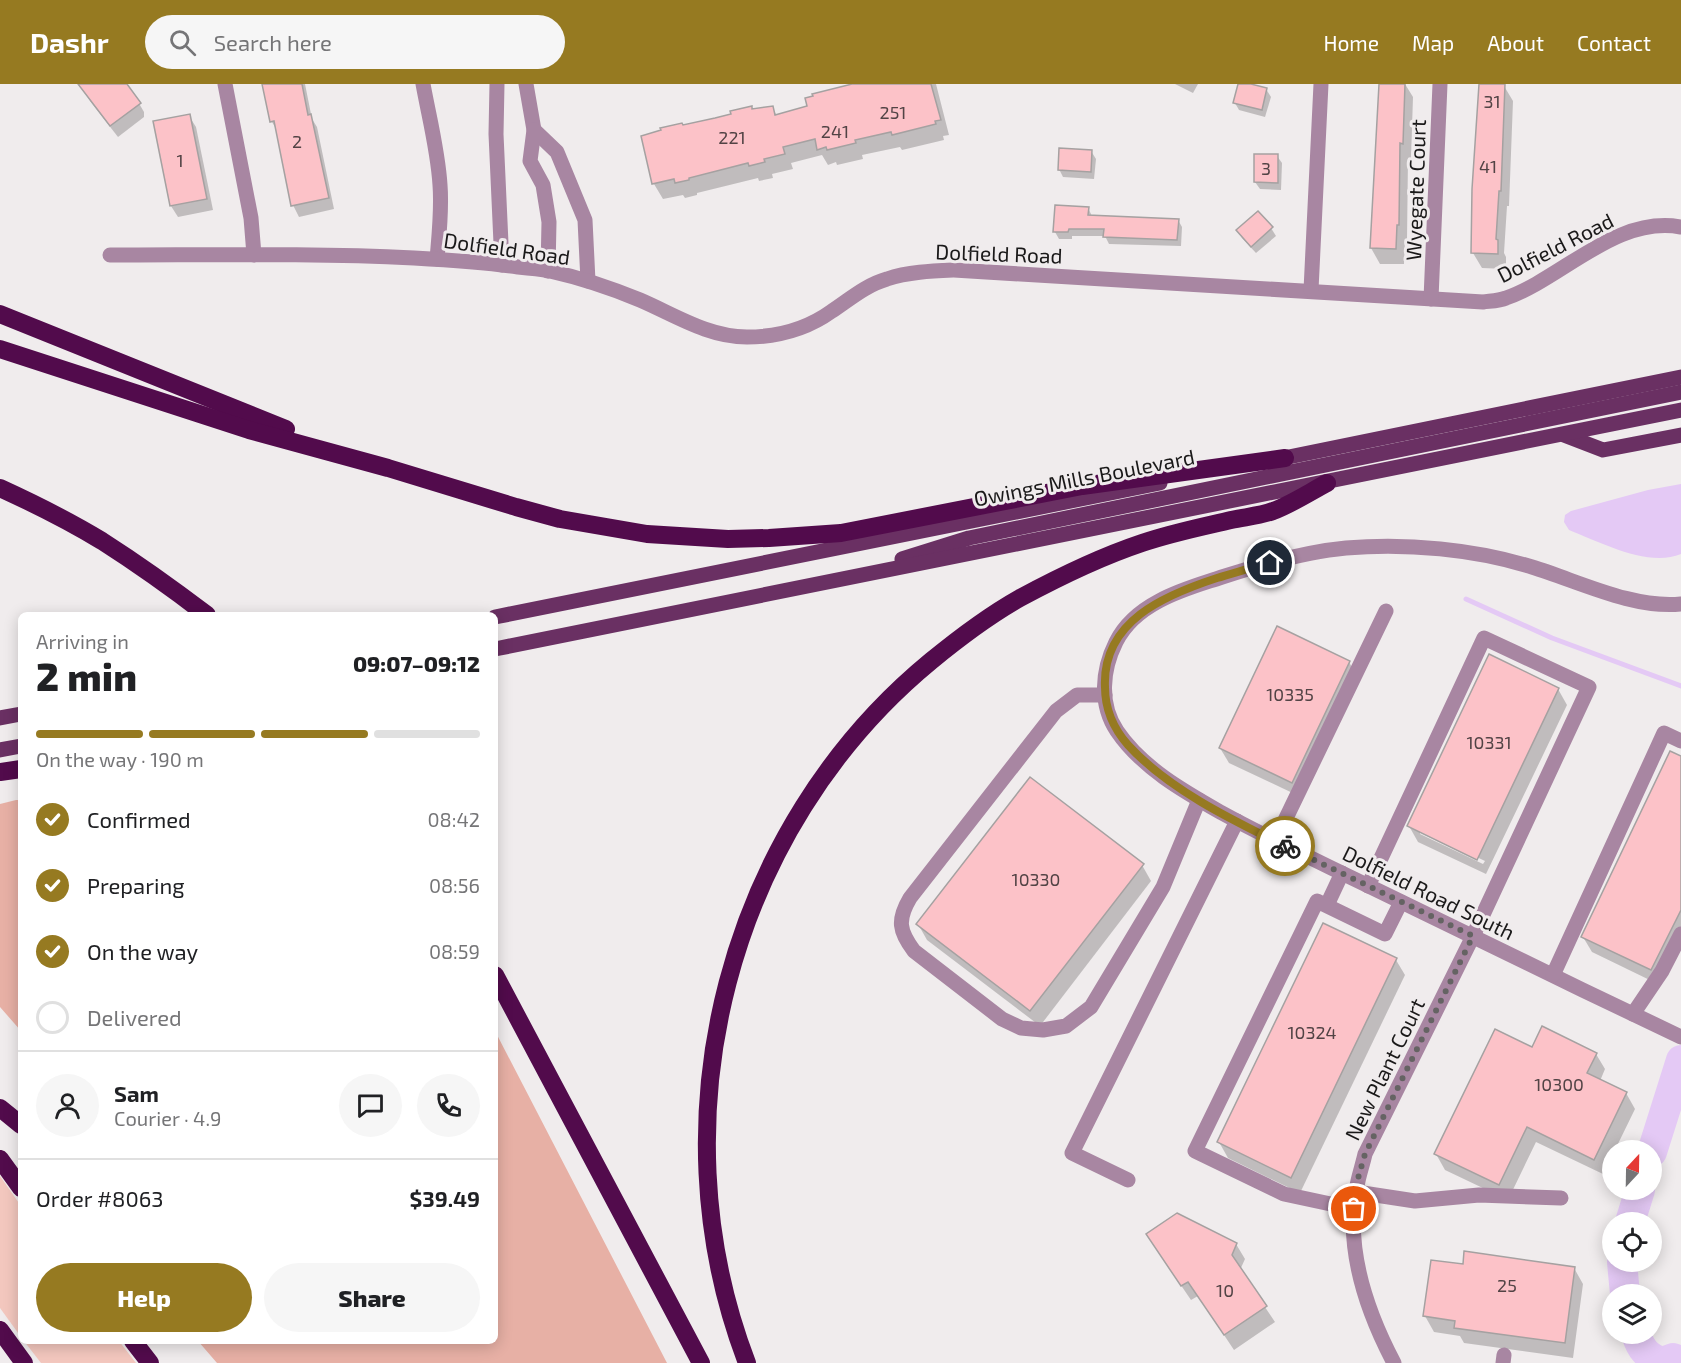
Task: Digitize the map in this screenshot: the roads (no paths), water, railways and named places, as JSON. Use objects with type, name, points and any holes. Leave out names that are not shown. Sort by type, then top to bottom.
[{"type":"highway","points":[[0,315],[388,468]]},
{"type":"highway","points":[[0,349],[249,430],[388,468],[516,507],[560,519],[647,534],[759,538],[841,533],[1082,486],[1285,458]]},
{"type":"highway","points":[[747,1363],[724,1288],[711,1219],[706,1147],[710,1078],[722,1003],[742,933],[756,895],[785,836],[812,793],[846,747],[894,694],[981,622],[1017,600],[1056,579],[1141,543],[1180,531],[1273,511],[1327,483]]},
{"type":"highway","points":[[0,488],[66,520],[100,540],[158,578],[203,612]]},
{"type":"highway","points":[[0,772],[18,769]]},
{"type":"highway","points":[[498,981],[701,1363]]},
{"type":"highway","points":[[0,1108],[18,1123]]},
{"type":"highway","points":[[0,1159],[18,1184]]},
{"type":"highway","points":[[0,1330],[24,1363]]},
{"type":"highway","points":[[135,1344],[150,1363]]},
{"type":"main road","name":"Owings Mills Boulevard","points":[[498,616],[1681,377]]},
{"type":"main road","points":[[827,582],[969,538],[1681,392]]},
{"type":"main road","points":[[498,648],[1681,410]]},
{"type":"main road","points":[[1564,435],[1603,450],[1681,435]]},
{"type":"main road","points":[[0,718],[18,715]]},
{"type":"main road","points":[[0,750],[18,747]]},
{"type":"street","points":[[225,84],[251,218],[254,255]]},
{"type":"street","points":[[423,84],[440,184],[441,214],[437,260]]},
{"type":"street","points":[[497,84],[496,134],[502,265]]},
{"type":"street","points":[[526,84],[534,130],[530,161],[543,185],[549,222],[548,271]]},
{"type":"street","points":[[1311,290],[1321,84]]},
{"type":"street","name":"Wyegate Court","points":[[1431,299],[1440,84]]},
{"type":"street","points":[[534,130],[557,152],[585,220],[588,282]]},
{"type":"street","points":[[543,185],[568,178]]},
{"type":"street","name":"Dolfield Road","points":[[110,255],[353,255],[502,265],[548,271],[608,287],[704,329],[746,337],[790,332],[812,324],[866,288],[886,279],[930,271],[966,270],[1483,302],[1504,299],[1526,289],[1626,233],[1649,226],[1681,227]]},
{"type":"street","name":"Dolfield Road South","points":[[1676,1035],[1275,841],[1199,800],[1163,776],[1127,744],[1116,729],[1108,712],[1105,695],[1106,668],[1120,635],[1131,621],[1160,600],[1255,566],[1346,548],[1425,548],[1501,558],[1636,601],[1657,605],[1681,604]]},
{"type":"street","points":[[1275,841],[1386,611]]},
{"type":"street","name":"New Plant Court","points":[[1368,886],[1484,638],[1589,687],[1473,936],[1365,1154],[1354,1209],[1354,1238],[1358,1272],[1378,1333],[1394,1363]]},
{"type":"street","points":[[1105,695],[1077,695],[1056,711],[910,898],[903,910],[900,922],[904,938],[915,951],[1002,1019],[1021,1028],[1043,1030],[1066,1026],[1091,1007],[1163,887],[1199,800]]},
{"type":"street","points":[[1553,975],[1664,733],[1681,741]]},
{"type":"street","points":[[1128,1180],[1072,1153],[1237,821]]},
{"type":"street","points":[[1327,905],[1342,873]]},
{"type":"street","points":[[1354,1209],[1284,1194],[1195,1151],[1317,901],[1385,934],[1401,902]]},
{"type":"street","points":[[1633,1014],[1662,971],[1681,934]]},
{"type":"street","points":[[1356,1192],[1415,1201],[1479,1195],[1561,1198]]},
{"type":"waterway","points":[[1466,599],[1552,638],[1681,686]]},
{"type":"waterway","points":[[1656,1140],[1681,1060]]},
{"type":"waterway","points":[[1633,1212],[1637,1200]]},
{"type":"waterway","points":[[1623,1272],[1624,1284]]},
{"type":"waterway","points":[[1640,1344],[1648,1354],[1662,1362],[1673,1358],[1681,1361]]}]
